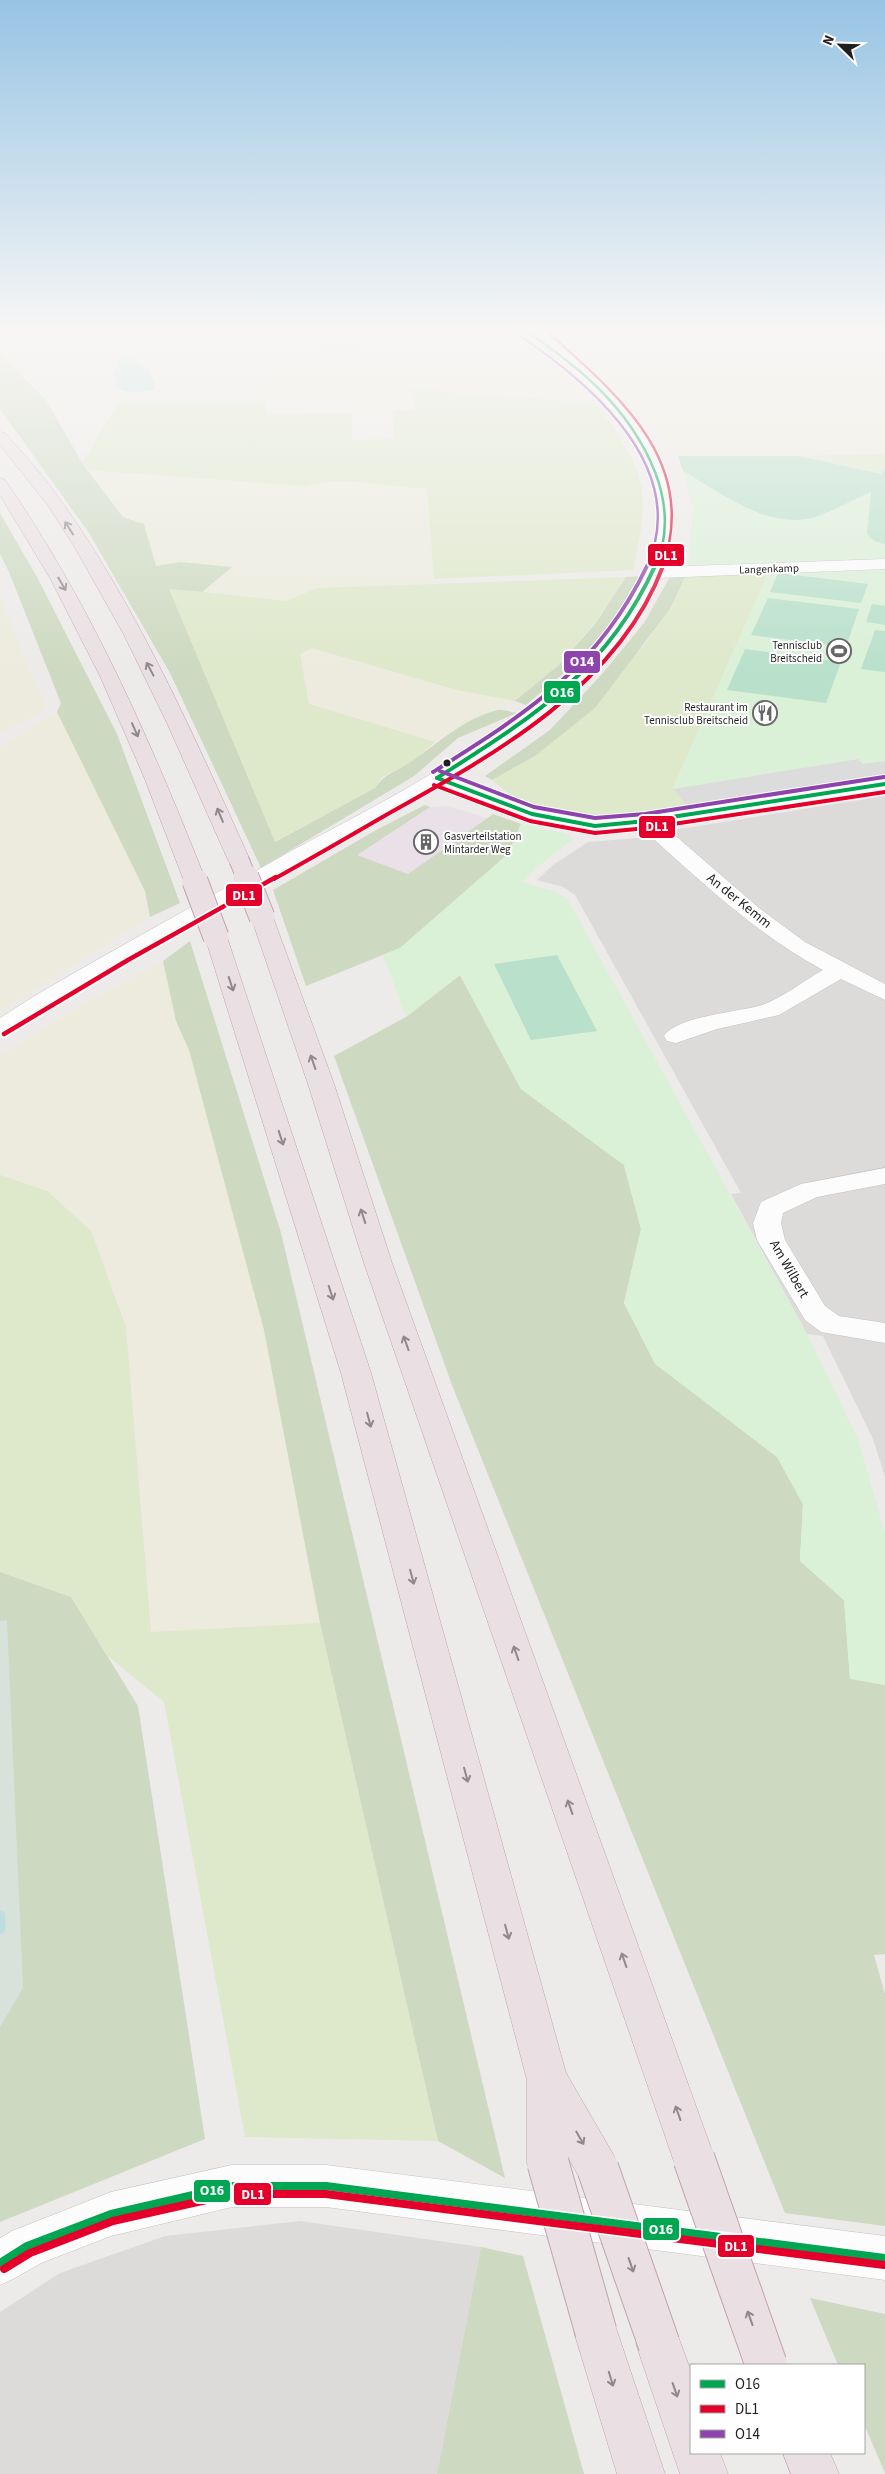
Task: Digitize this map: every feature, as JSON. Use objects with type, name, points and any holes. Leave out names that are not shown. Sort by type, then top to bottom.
[{"type":"highway","points":[[5,442],[54,503],[103,582],[196,760],[262,917],[321,1084],[381,1272],[767,2364]]},
{"type":"highway","points":[[0,483],[64,586],[112,678],[153,771],[216,937],[356,1373],[547,2080],[548,2164],[596,2332],[641,2474]]},
{"type":"highway","points":[[547,2080],[598,2169],[690,2433]]},
{"type":"highway","points":[[697,2454],[704,2474]]},
{"type":"highway","points":[[798,2454],[806,2474]]},
{"type":"highway","points":[[806,2454],[815,2474]]},
{"type":"street","points":[[0,1028],[72,983],[436,778],[514,730],[589,666],[630,618],[652,573],[662,541],[665,509],[657,472],[642,442]]},
{"type":"street","name":"Langenkamp","points":[[652,573],[885,564]]},
{"type":"street","points":[[436,778],[503,804],[561,821],[595,826],[646,821],[885,784]]},
{"type":"street","name":"An der Kemm","points":[[646,821],[751,913],[797,947],[885,993]]},
{"type":"street","points":[[676,1036],[710,1023],[771,1010],[840,970]]},
{"type":"street","name":"Am Wilbert","points":[[885,1176],[810,1190],[771,1208],[767,1223],[771,1240],[815,1313],[830,1325],[885,1332]]},
{"type":"street","points":[[0,2264],[27,2246],[111,2214],[232,2186],[326,2186],[885,2258]]},
{"type":"shaded area","points":[[666,442],[885,442],[885,454],[678,456]]},
{"type":"shaded area","points":[[89,470],[304,486],[319,482],[367,482],[427,489],[434,584],[317,588],[286,601],[202,592],[231,567],[180,562],[156,566],[144,525],[123,517]]},
{"type":"shaded area","points":[[0,595],[20,649],[47,707],[46,711],[0,732]]},
{"type":"shaded area","points":[[312,648],[457,690],[515,701],[465,724],[435,742],[309,704],[300,655]]},
{"type":"shaded area","points":[[57,712],[145,891],[150,917],[0,1011],[0,747]]},
{"type":"shaded area","points":[[858,759],[863,764],[885,761],[885,777],[690,809],[673,789]]},
{"type":"shaded area","points":[[885,796],[885,1477],[873,1439],[823,1336],[807,1334],[731,1194],[741,1193],[575,895],[563,887],[537,880],[553,865],[588,842],[651,837],[668,831]]},
{"type":"shaded area","points":[[448,806],[487,818],[408,874],[356,855],[430,807]]},
{"type":"shaded area","points":[[163,961],[176,1021],[190,1051],[264,1330],[320,1623],[151,1632],[126,1327],[47,1191],[0,1175],[0,1056],[82,1005]]},
{"type":"shaded area","points":[[7,1620],[23,1988],[0,2027],[0,1621]]},
{"type":"shaded area","points":[[300,2221],[481,2247],[437,2474],[0,2474],[0,2312],[60,2273],[165,2236]]},
{"type":"green space","points":[[24,442],[70,442],[82,463],[123,517],[144,524],[156,566],[180,562],[232,567],[202,592],[169,589],[275,842],[375,788],[387,776],[474,719],[498,710],[517,713],[458,738],[414,776],[261,868],[170,673],[89,533]]},
{"type":"green space","points":[[94,442],[623,442],[638,474],[643,502],[642,518],[634,570],[434,579],[427,489],[350,482],[319,483],[304,486],[89,470],[82,463]]},
{"type":"green space","points":[[885,454],[885,468],[882,474],[799,456]]},
{"type":"green space","points":[[678,456],[799,456],[881,474],[885,468],[885,761],[863,764],[858,759],[673,789],[769,571],[688,568],[693,508]]},
{"type":"green space","points":[[678,456],[799,456],[881,474],[885,468],[885,544],[874,541],[867,534],[871,492],[814,517],[790,520],[774,517],[742,506],[683,471]]},
{"type":"green space","points":[[0,513],[37,577],[117,734],[180,903],[150,917],[145,891],[57,712],[61,703],[9,572],[0,554]]},
{"type":"green space","points":[[769,571],[673,788],[690,809],[604,817],[581,817],[560,814],[539,809],[520,801],[492,780],[535,756],[640,650],[670,609],[687,573]]},
{"type":"green space","points":[[687,573],[670,609],[595,708],[535,756],[492,780],[485,776],[550,730],[603,673],[644,623],[671,575]]},
{"type":"green space","points":[[778,573],[868,584],[861,603],[770,592]]},
{"type":"green space","points":[[640,576],[621,609],[586,654],[526,705],[515,701],[559,665],[595,624],[626,577]]},
{"type":"green space","points":[[626,577],[594,624],[559,665],[515,701],[457,690],[312,648],[300,654],[309,704],[435,742],[412,762],[382,777],[375,788],[274,842],[168,588],[286,601],[317,588]]},
{"type":"green space","points":[[768,598],[859,609],[846,647],[751,635]]},
{"type":"green space","points":[[872,604],[885,606],[885,625],[866,622]]},
{"type":"green space","points":[[875,630],[885,631],[885,672],[861,669]]},
{"type":"green space","points":[[745,649],[841,662],[826,703],[727,690]]},
{"type":"green space","points":[[425,805],[430,807],[357,855],[408,874],[493,814],[521,824],[508,854],[400,948],[306,986],[273,890],[378,829]]},
{"type":"green space","points":[[521,824],[567,834],[573,839],[522,882],[557,892],[567,898],[807,1334],[858,1439],[885,1533],[885,1685],[850,1679],[844,1600],[800,1561],[803,1504],[777,1457],[655,1364],[624,1303],[641,1229],[624,1165],[521,1089],[460,975],[406,1017],[383,955],[400,948],[508,854]]},
{"type":"green space","points":[[190,941],[281,1233],[505,2178],[438,2141],[320,1623],[264,1330],[189,1050],[176,1021],[163,961]]},
{"type":"green space","points":[[557,955],[597,1031],[531,1040],[494,964]]},
{"type":"green space","points":[[460,975],[521,1089],[624,1165],[641,1229],[624,1303],[655,1363],[777,1457],[803,1504],[800,1561],[844,1600],[850,1678],[885,1685],[885,1954],[874,1955],[885,1994],[885,2226],[785,2213],[452,1385],[334,1056],[406,1017]]},
{"type":"green space","points":[[0,1175],[47,1191],[91,1231],[126,1327],[151,1632],[320,1623],[438,2141],[245,2137],[164,1702],[108,1656],[71,1597],[0,1572]]},
{"type":"green space","points":[[0,1572],[71,1597],[138,1706],[205,2139],[0,2222]]},
{"type":"green space","points":[[481,2247],[523,2256],[584,2474],[437,2474]]},
{"type":"green space","points":[[810,2298],[885,2314],[885,2473],[865,2426],[865,2364],[838,2364]]},
{"type":"waterway","points":[[0,1916],[0,1928]]},
{"type":"transit line","name":"O14","points":[[433,772],[522,715],[554,689],[598,644],[618,618],[635,590],[649,562],[656,534],[657,507],[651,478],[633,442]]},
{"type":"transit line","name":"O16","points":[[437,778],[526,721],[560,694],[604,648],[625,622],[643,593],[656,564],[664,535],[665,507],[657,478],[641,442]]},
{"type":"transit line","name":"DL1","points":[[4,1034],[191,924],[456,776],[534,725],[570,696],[602,664],[631,628],[660,575],[671,536],[672,508],[668,480],[651,442]]},
{"type":"transit line","name":"O14","points":[[440,771],[534,807],[595,818],[645,814],[884,777]]},
{"type":"transit line","name":"O16","points":[[437,778],[532,814],[595,826],[646,821],[885,784]]},
{"type":"transit line","name":"DL1","points":[[434,785],[530,821],[595,833],[647,828],[885,792]]},
{"type":"transit line","name":"O16","points":[[0,2263],[27,2246],[111,2214],[232,2186],[326,2186],[885,2258]]},
{"type":"transit line","name":"DL1","points":[[4,2269],[30,2253],[113,2221],[233,2194],[326,2194],[884,2265]]},
{"type":"place","name":"Tennisclub Breitscheid","points":[[839,651]]},
{"type":"place","name":"Restaurant im Tennisclub Breitscheid","points":[[765,713]]},
{"type":"place","name":"Gasverteilstation Mintarder Weg","points":[[426,842]]}]
